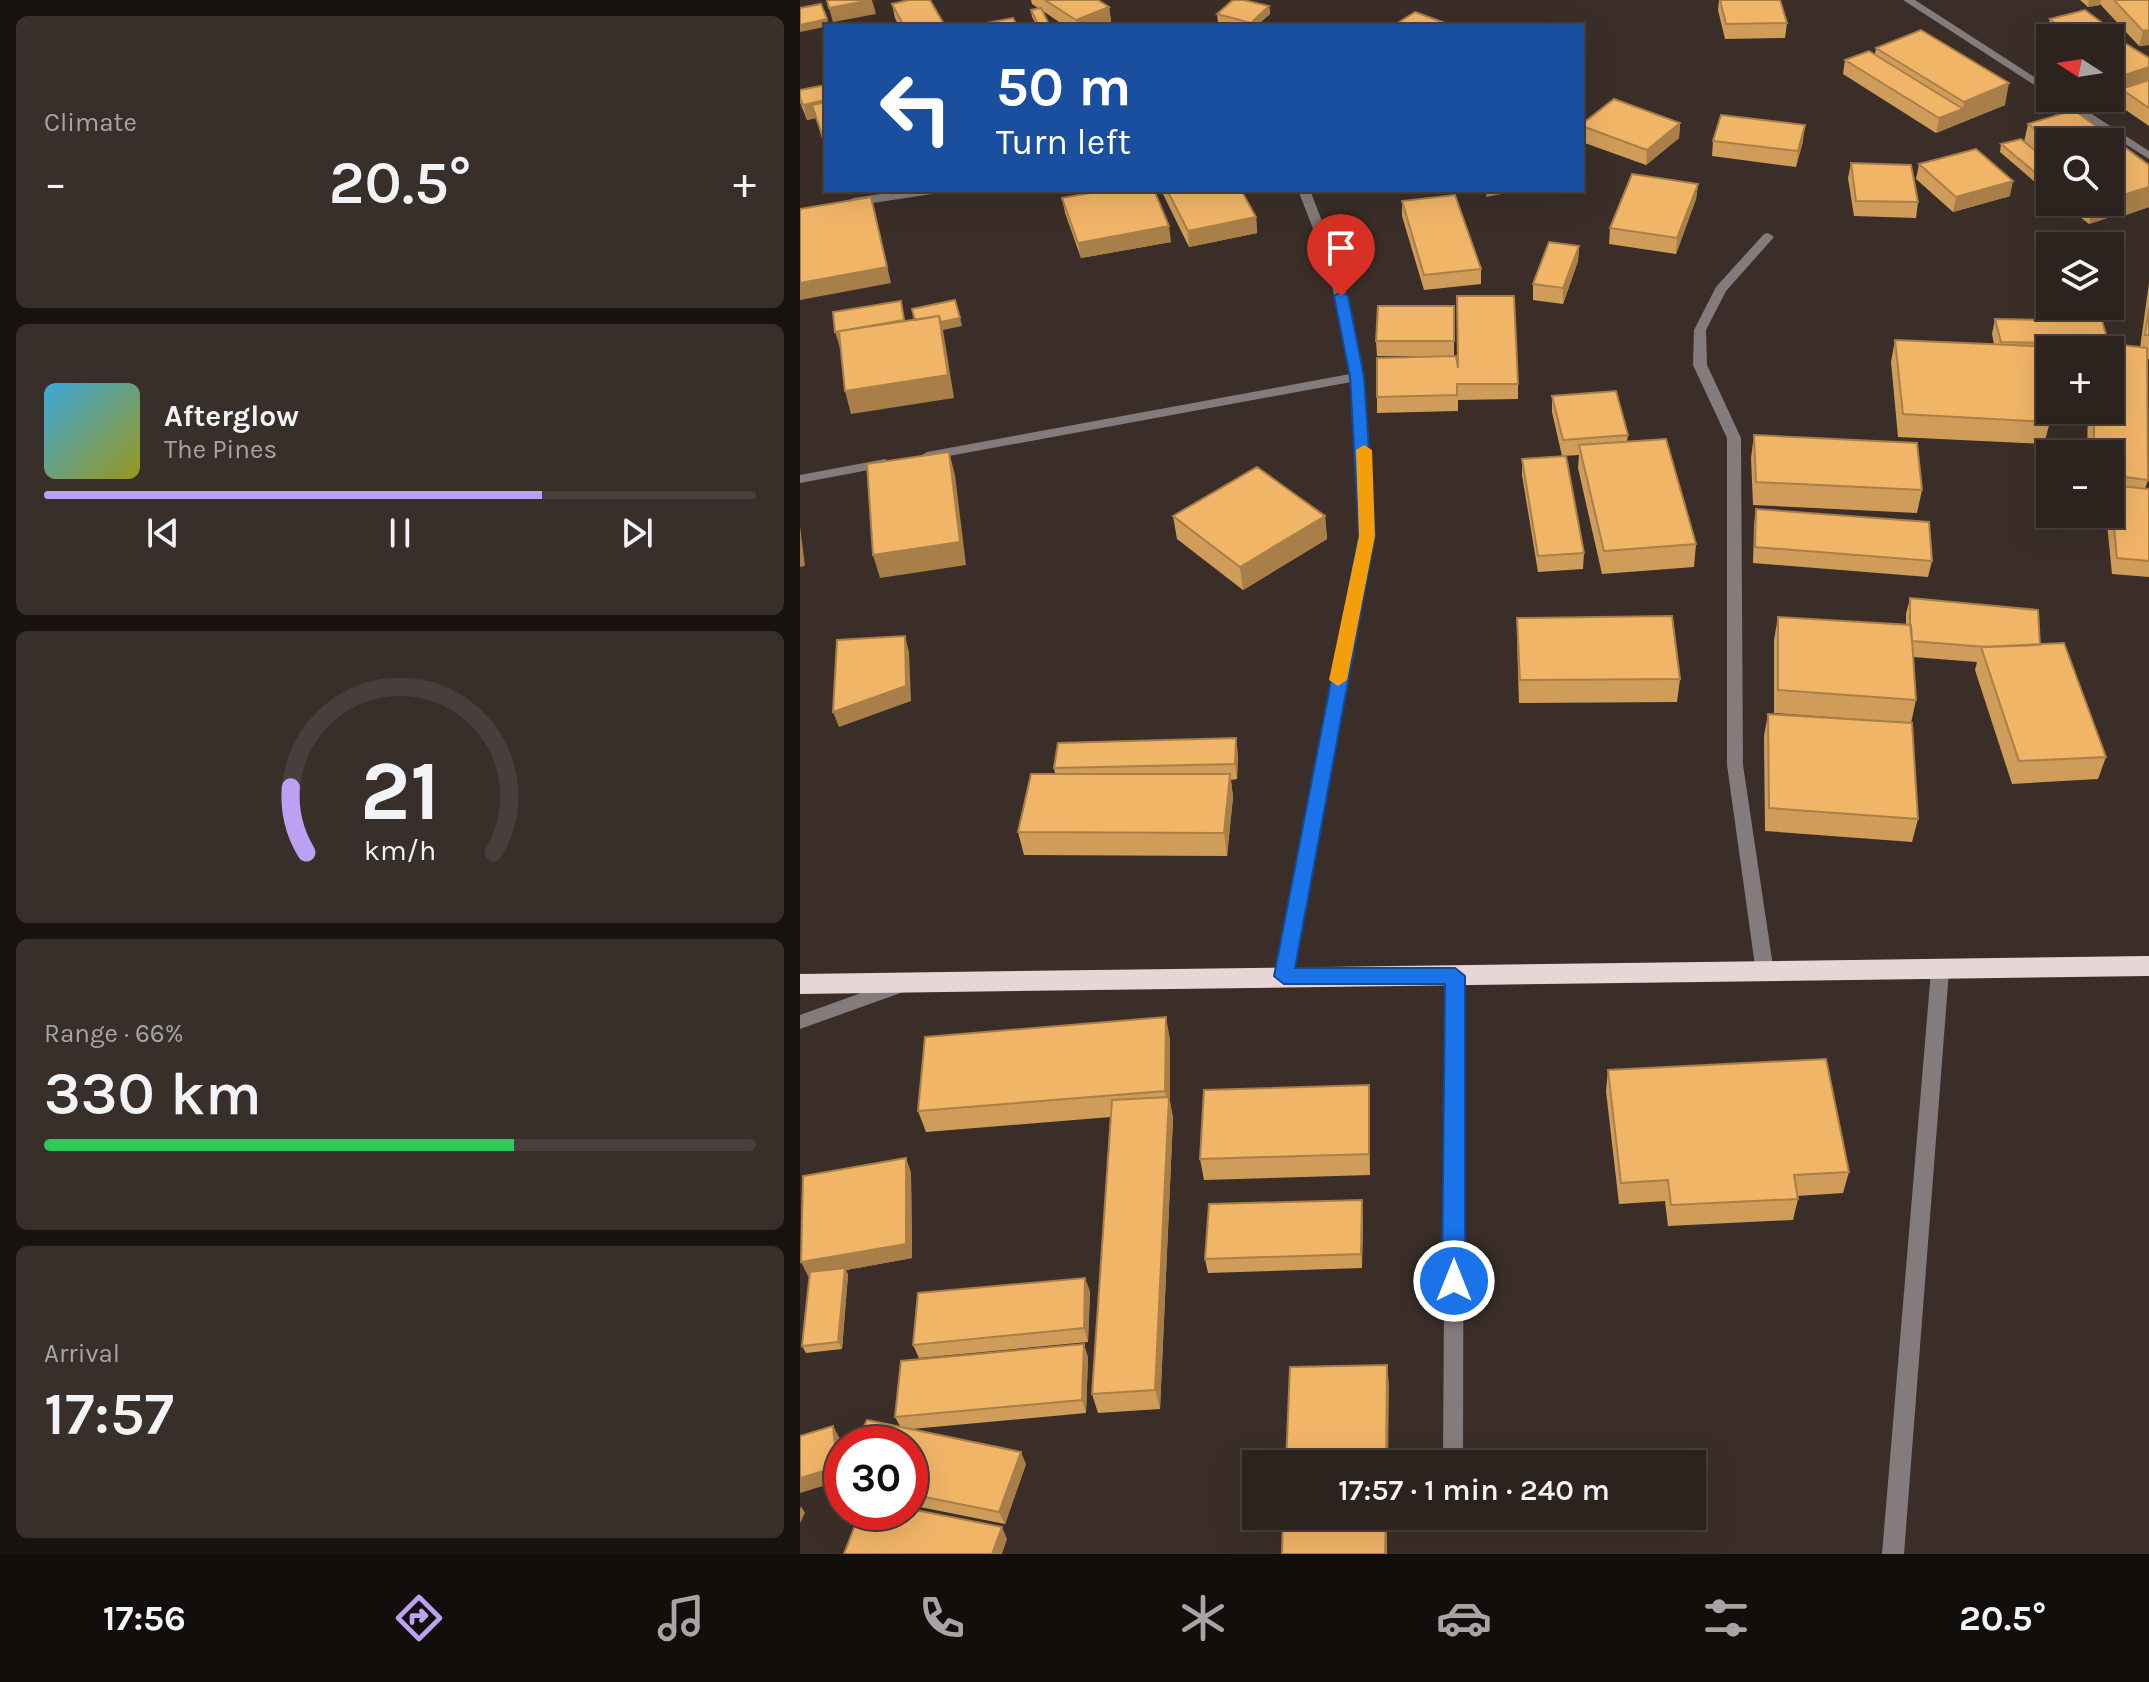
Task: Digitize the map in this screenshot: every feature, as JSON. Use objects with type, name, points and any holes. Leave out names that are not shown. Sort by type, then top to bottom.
[{"type":"highway","points":[[800,984],[2149,966]]},
{"type":"street","points":[[1908,0],[2036,83]]},
{"type":"street","points":[[2081,112],[2149,156]]},
{"type":"street","points":[[844,204],[919,192]]},
{"type":"street","points":[[1284,976],[1367,536],[1357,377],[1335,270],[1305,192]]},
{"type":"street","points":[[1765,973],[1735,765],[1734,438],[1700,365],[1700,330],[1720,290],[1768,237]]},
{"type":"street","points":[[908,459],[1357,377]]},
{"type":"street","points":[[800,479],[893,462]]},
{"type":"street","points":[[1893,1554],[1940,971]]},
{"type":"street","points":[[1453,1450],[1455,976]]},
{"type":"street","points":[[800,1022],[904,985]]},
{"type":"building","points":[[827,0],[871,0],[829,8]]},
{"type":"building","points":[[930,0],[944,24],[903,24],[892,4]]},
{"type":"building","points":[[1045,0],[1098,0],[1109,7],[1076,20]]},
{"type":"building","points":[[1233,0],[1269,6],[1251,23],[1217,14]]},
{"type":"building","points":[[1720,0],[1780,0],[1787,23],[1726,24]]},
{"type":"building","points":[[2114,0],[2149,0],[2149,30],[2143,31]]},
{"type":"building","points":[[821,4],[827,19],[800,25],[800,8]]},
{"type":"building","points":[[1041,8],[1049,24],[1038,24],[1031,10]]},
{"type":"building","points":[[2085,10],[2104,24],[2056,24],[2050,19]]},
{"type":"building","points":[[1415,12],[1448,24],[1396,24]]},
{"type":"building","points":[[1013,18],[1016,24],[982,24]]},
{"type":"building","points":[[1921,30],[2009,83],[1964,102],[1876,48]]},
{"type":"building","points":[[2124,43],[2149,58],[2149,67],[2124,75]]},
{"type":"building","points":[[1869,51],[1963,109],[1939,118],[1845,60]]},
{"type":"building","points":[[2149,80],[2149,108],[2124,91],[2124,88]]},
{"type":"building","points":[[824,85],[824,100],[803,105],[800,90]]},
{"type":"building","points":[[1614,99],[1680,123],[1647,150],[1584,127],[1584,122]]},
{"type":"building","points":[[824,102],[824,141],[812,105]]},
{"type":"building","points":[[2077,112],[2099,128],[2036,130],[2028,124]]},
{"type":"building","points":[[1721,115],[1805,125],[1798,151],[1713,141]]},
{"type":"building","points":[[2021,139],[2036,151],[2036,173],[2001,144]]},
{"type":"building","points":[[2124,147],[2149,165],[2149,187],[2124,195]]},
{"type":"building","points":[[1976,149],[2013,181],[1956,197],[1919,164]]},
{"type":"building","points":[[1851,163],[1911,165],[1918,202],[1856,201]]},
{"type":"building","points":[[1632,174],[1698,184],[1677,238],[1610,228]]},
{"type":"building","points":[[1096,192],[1155,192],[1169,226],[1078,243],[1062,198]]},
{"type":"building","points":[[1168,192],[1242,192],[1256,217],[1188,231]]},
{"type":"building","points":[[1455,195],[1481,269],[1424,275],[1402,201]]},
{"type":"building","points":[[871,197],[887,267],[800,283],[800,209]]},
{"type":"building","points":[[1549,242],[1579,246],[1563,288],[1533,284]]},
{"type":"building","points":[[1457,296],[1514,296],[1518,384],[1457,384],[1457,395],[1377,397],[1377,358],[1456,356],[1458,368]]},
{"type":"building","points":[[955,300],[960,318],[941,322],[939,316],[915,320],[912,309]]},
{"type":"building","points":[[901,301],[904,320],[835,332],[833,312]]},
{"type":"building","points":[[1378,306],[1454,306],[1454,341],[1376,341]]},
{"type":"building","points":[[2149,308],[2149,335],[2145,335]]},
{"type":"building","points":[[939,316],[948,375],[845,391],[839,331]]},
{"type":"building","points":[[1995,319],[2102,321],[2107,336],[2036,336],[2036,343],[2001,342]]},
{"type":"building","points":[[1895,340],[2036,346],[2036,421],[1903,414]]},
{"type":"building","points":[[2124,345],[2147,348],[2148,480],[2124,477],[2124,440],[2094,440],[2094,424],[2124,424]]},
{"type":"building","points":[[1616,391],[1628,435],[1563,440],[1552,396]]},
{"type":"building","points":[[1754,435],[1917,443],[1922,490],[1756,482]]},
{"type":"building","points":[[1666,439],[1696,544],[1604,551],[1579,445]]},
{"type":"building","points":[[949,452],[960,542],[873,555],[867,464]]},
{"type":"building","points":[[1566,456],[1584,553],[1538,556],[1522,459]]},
{"type":"building","points":[[1257,467],[1325,516],[1240,567],[1173,516]]},
{"type":"building","points":[[2124,486],[2149,489],[2149,561],[2117,558],[2114,528],[2124,528]]},
{"type":"building","points":[[1756,509],[1929,522],[1932,561],[1755,547]]},
{"type":"building","points":[[1910,598],[2038,610],[2040,645],[1986,647],[1912,641]]},
{"type":"building","points":[[1672,616],[1680,679],[1520,680],[1517,618]]},
{"type":"building","points":[[1778,617],[1911,625],[1916,700],[1778,690]]},
{"type":"building","points":[[905,636],[906,686],[833,712],[837,640]]},
{"type":"building","points":[[2064,643],[2106,757],[2019,761],[1981,647]]},
{"type":"building","points":[[1768,714],[1912,723],[1918,819],[1769,808]]},
{"type":"building","points":[[1236,738],[1235,764],[1054,768],[1058,743]]},
{"type":"building","points":[[1031,774],[1230,774],[1224,833],[1018,832]]},
{"type":"building","points":[[1166,1017],[1165,1091],[918,1111],[925,1037]]},
{"type":"building","points":[[1826,1059],[1849,1172],[1794,1175],[1798,1199],[1671,1205],[1668,1180],[1621,1183],[1608,1070]]},
{"type":"building","points":[[1369,1085],[1369,1154],[1200,1159],[1204,1090]]},
{"type":"building","points":[[1169,1097],[1155,1390],[1092,1394],[1112,1100]]},
{"type":"building","points":[[906,1158],[906,1244],[801,1262],[803,1176]]},
{"type":"building","points":[[1362,1200],[1361,1254],[1205,1259],[1209,1204]]},
{"type":"building","points":[[845,1268],[838,1342],[802,1346],[810,1272]]},
{"type":"building","points":[[1085,1278],[1084,1328],[913,1345],[918,1293]]},
{"type":"building","points":[[1084,1344],[1082,1400],[895,1417],[901,1361]]},
{"type":"building","points":[[1387,1365],[1386,1450],[1287,1450],[1290,1367]]},
{"type":"building","points":[[867,1420],[896,1426],[864,1426]]},
{"type":"building","points":[[824,1429],[824,1471],[800,1478],[800,1436]]},
{"type":"building","points":[[928,1433],[1021,1452],[999,1512],[928,1498]]},
{"type":"building","points":[[928,1513],[1002,1527],[992,1554],[844,1554],[853,1530],[928,1530]]},
{"type":"building","points":[[1283,1530],[1386,1530],[1385,1554],[1282,1554]]},
{"type":"slow traffic","points":[[1338,680],[1367,536],[1364,450]]},
{"type":"route","points":[[1341,296],[1357,377],[1364,443],[1367,536],[1284,976],[1455,976],[1454,1281]]}]
